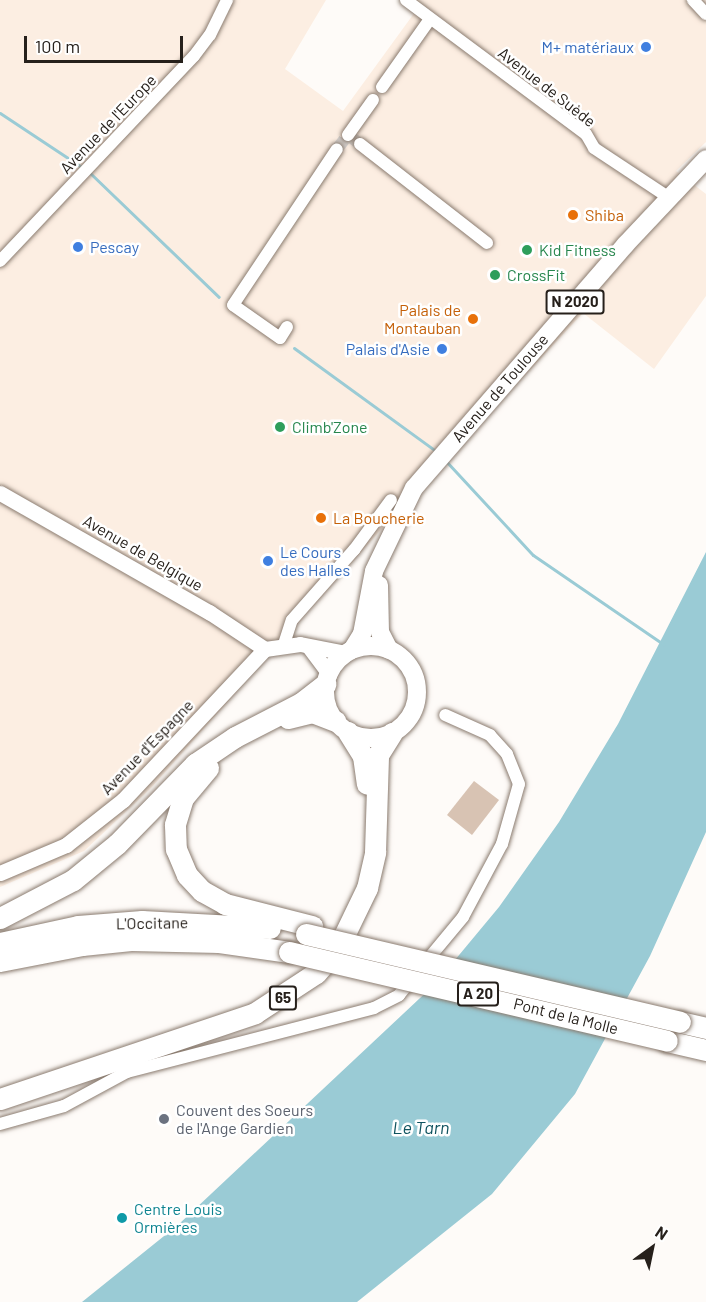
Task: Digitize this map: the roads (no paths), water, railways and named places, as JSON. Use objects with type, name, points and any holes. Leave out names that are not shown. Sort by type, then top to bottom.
[{"type":"highway","points":[[0,918],[73,880],[117,844],[195,764],[235,737],[301,703],[327,679]]},
{"type":"highway","points":[[309,930],[225,904],[202,891],[187,875],[176,849],[175,825],[192,784],[223,756],[293,715],[312,712],[341,727]]},
{"type":"highway","name":"65","points":[[0,1089],[253,1005],[296,979],[315,962],[331,945],[346,917],[363,863],[366,772],[363,756],[341,727]]},
{"type":"highway","name":"65","points":[[0,1099],[255,1013],[316,973],[338,948],[367,888],[375,852],[378,755],[392,733]]},
{"type":"highway","name":"L'Occitane","points":[[2,956],[78,927],[142,921],[236,924],[309,930]]},
{"type":"highway","name":"Pont de la Molle","points":[[309,930],[706,1028]]},
{"type":"highway","name":"L'Occitane","points":[[2,956],[131,940],[219,942],[289,952]]},
{"type":"highway","name":"Pont de la Molle","points":[[289,952],[706,1050]]},
{"type":"main road","name":"Avenue de Toulouse","points":[[349,652],[362,634],[369,586],[383,550],[414,489],[668,197],[706,159]]},
{"type":"main road","name":"Avenue de Toulouse","points":[[383,550],[379,621],[389,650]]},
{"type":"main road","points":[[370,646],[389,650],[409,666],[417,691],[412,712],[392,733],[365,738],[341,727],[326,703],[327,679],[349,652],[370,646]]},
{"type":"street","name":"Avenue de l'Europe","points":[[0,261],[194,56],[210,35],[227,0]]},
{"type":"street","name":"Avenue de Suède","points":[[406,0],[586,134],[594,148],[668,197]]},
{"type":"street","points":[[693,0],[706,14]]},
{"type":"street","points":[[382,87],[430,19]]},
{"type":"street","points":[[348,135],[373,100]]},
{"type":"street","points":[[360,144],[487,243]]},
{"type":"street","points":[[287,327],[280,338],[233,305],[338,149]]},
{"type":"street","name":"Avenue de Belgique","points":[[0,493],[209,612],[265,649]]},
{"type":"street","points":[[284,644],[292,620],[354,550],[391,500]]},
{"type":"street","points":[[265,649],[284,644],[349,652]]},
{"type":"street","points":[[309,647],[327,679]]},
{"type":"street","name":"Avenue d'Espagne","points":[[0,873],[66,845],[123,800],[265,649]]},
{"type":"street","points":[[0,1125],[64,1106],[127,1072],[374,1008],[399,995],[463,917],[502,844],[519,784],[507,754],[490,735],[445,715]]},
{"type":"water","name":"Le Tarn","points":[[706,552],[706,832],[650,956],[575,1094],[492,1194],[357,1302],[82,1302],[179,1224],[435,984],[499,907],[559,822],[618,724]]},
{"type":"waterway","points":[[0,113],[83,168]]},
{"type":"waterway","points":[[89,172],[219,297]]},
{"type":"waterway","points":[[294,348],[436,451]]},
{"type":"waterway","points":[[445,460],[533,555],[663,644]]},
{"type":"tunnel","points":[[337,149],[348,135],[360,144]]},
{"type":"place","name":"M+ matériaux","points":[[646,47]]},
{"type":"place","name":"Shiba","points":[[573,215]]},
{"type":"place","name":"Pescay","points":[[78,247]]},
{"type":"place","name":"Kid Fitness","points":[[527,250]]},
{"type":"place","name":"CrossFit","points":[[495,275]]},
{"type":"place","name":"Palais de Montauban","points":[[473,319]]},
{"type":"place","name":"Palais d'Asie","points":[[442,349]]},
{"type":"place","name":"Climb'Zone","points":[[280,427]]},
{"type":"place","name":"La Boucherie","points":[[321,518]]},
{"type":"place","name":"Le Cours des Halles","points":[[268,561]]},
{"type":"place","name":"Couvent des Soeurs de l'Ange Gardien","points":[[164,1119]]},
{"type":"place","name":"Centre Louis Ormières","points":[[122,1218]]}]
